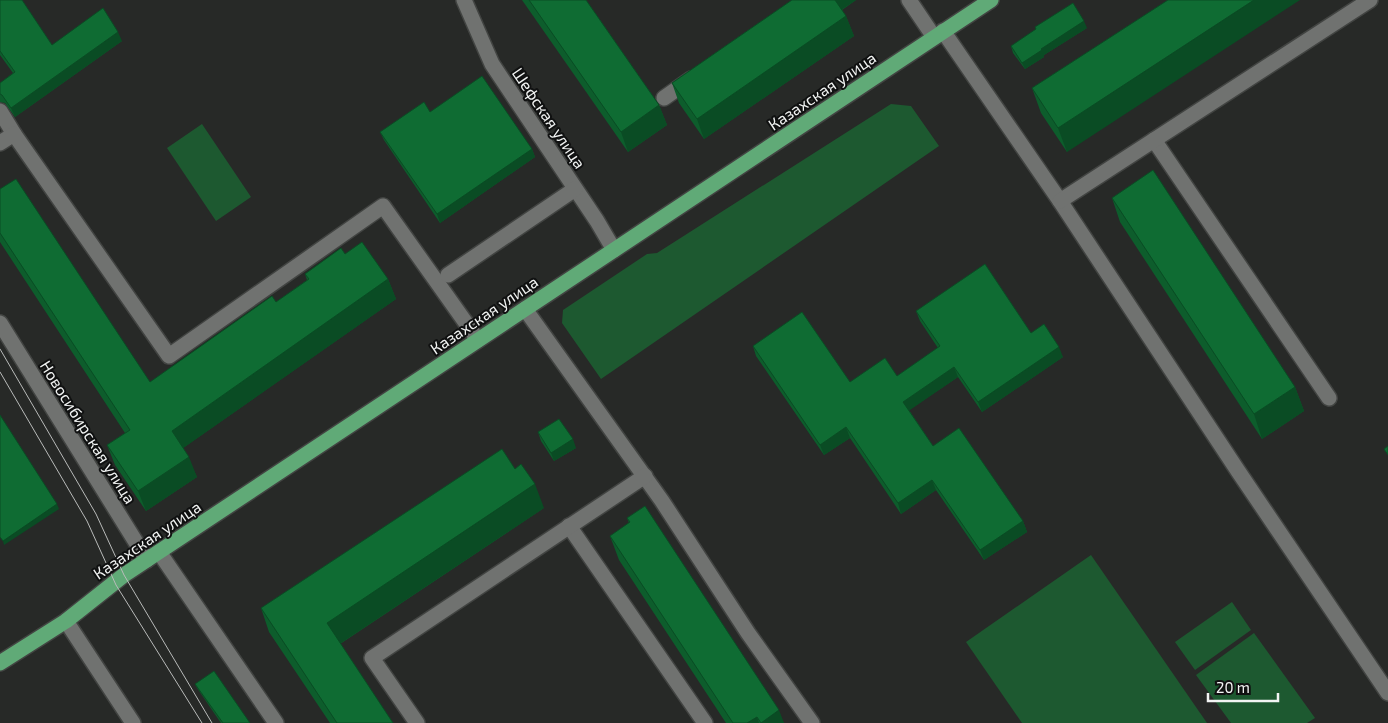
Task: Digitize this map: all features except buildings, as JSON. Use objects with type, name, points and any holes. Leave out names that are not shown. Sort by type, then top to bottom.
[{"type":"main road","name":"Казахская улица","points":[[0,663],[66,621],[115,582],[153,556],[990,0]]},
{"type":"street","name":"Шефская улица","points":[[464,0],[492,64],[597,221],[614,250]]},
{"type":"street","points":[[909,0],[938,34],[1060,202],[1238,471],[1388,692]]},
{"type":"street","points":[[1060,202],[1370,0]]},
{"type":"street","points":[[664,98],[705,69]]},
{"type":"street","points":[[0,112],[169,356],[383,206],[478,340]]},
{"type":"street","points":[[0,144],[14,134]]},
{"type":"street","points":[[1154,140],[1329,398]]},
{"type":"street","points":[[448,275],[575,189]]},
{"type":"street","points":[[525,309],[645,476],[748,633],[812,723]]},
{"type":"street","name":"Новосибирская улица","points":[[0,322],[153,556],[276,723]]},
{"type":"street","points":[[417,723],[372,658],[645,476]]},
{"type":"street","points":[[569,526],[705,723]]},
{"type":"street","points":[[66,621],[133,723]]},
{"type":"green space","points":[[891,104],[911,106],[939,146],[601,379],[562,323],[563,310],[647,254],[657,253]]},
{"type":"green space","points":[[202,124],[251,197],[216,221],[167,148]]},
{"type":"green space","points":[[1091,555],[1207,723],[1022,723],[966,642]]},
{"type":"green space","points":[[1232,602],[1251,630],[1195,670],[1175,642]]},
{"type":"green space","points":[[1254,633],[1315,718],[1307,723],[1231,723],[1196,675]]},
{"type":"tram line","points":[[0,349],[96,514],[124,575],[212,723]]},
{"type":"tram line","points":[[0,372],[87,521],[116,585],[202,723]]}]
